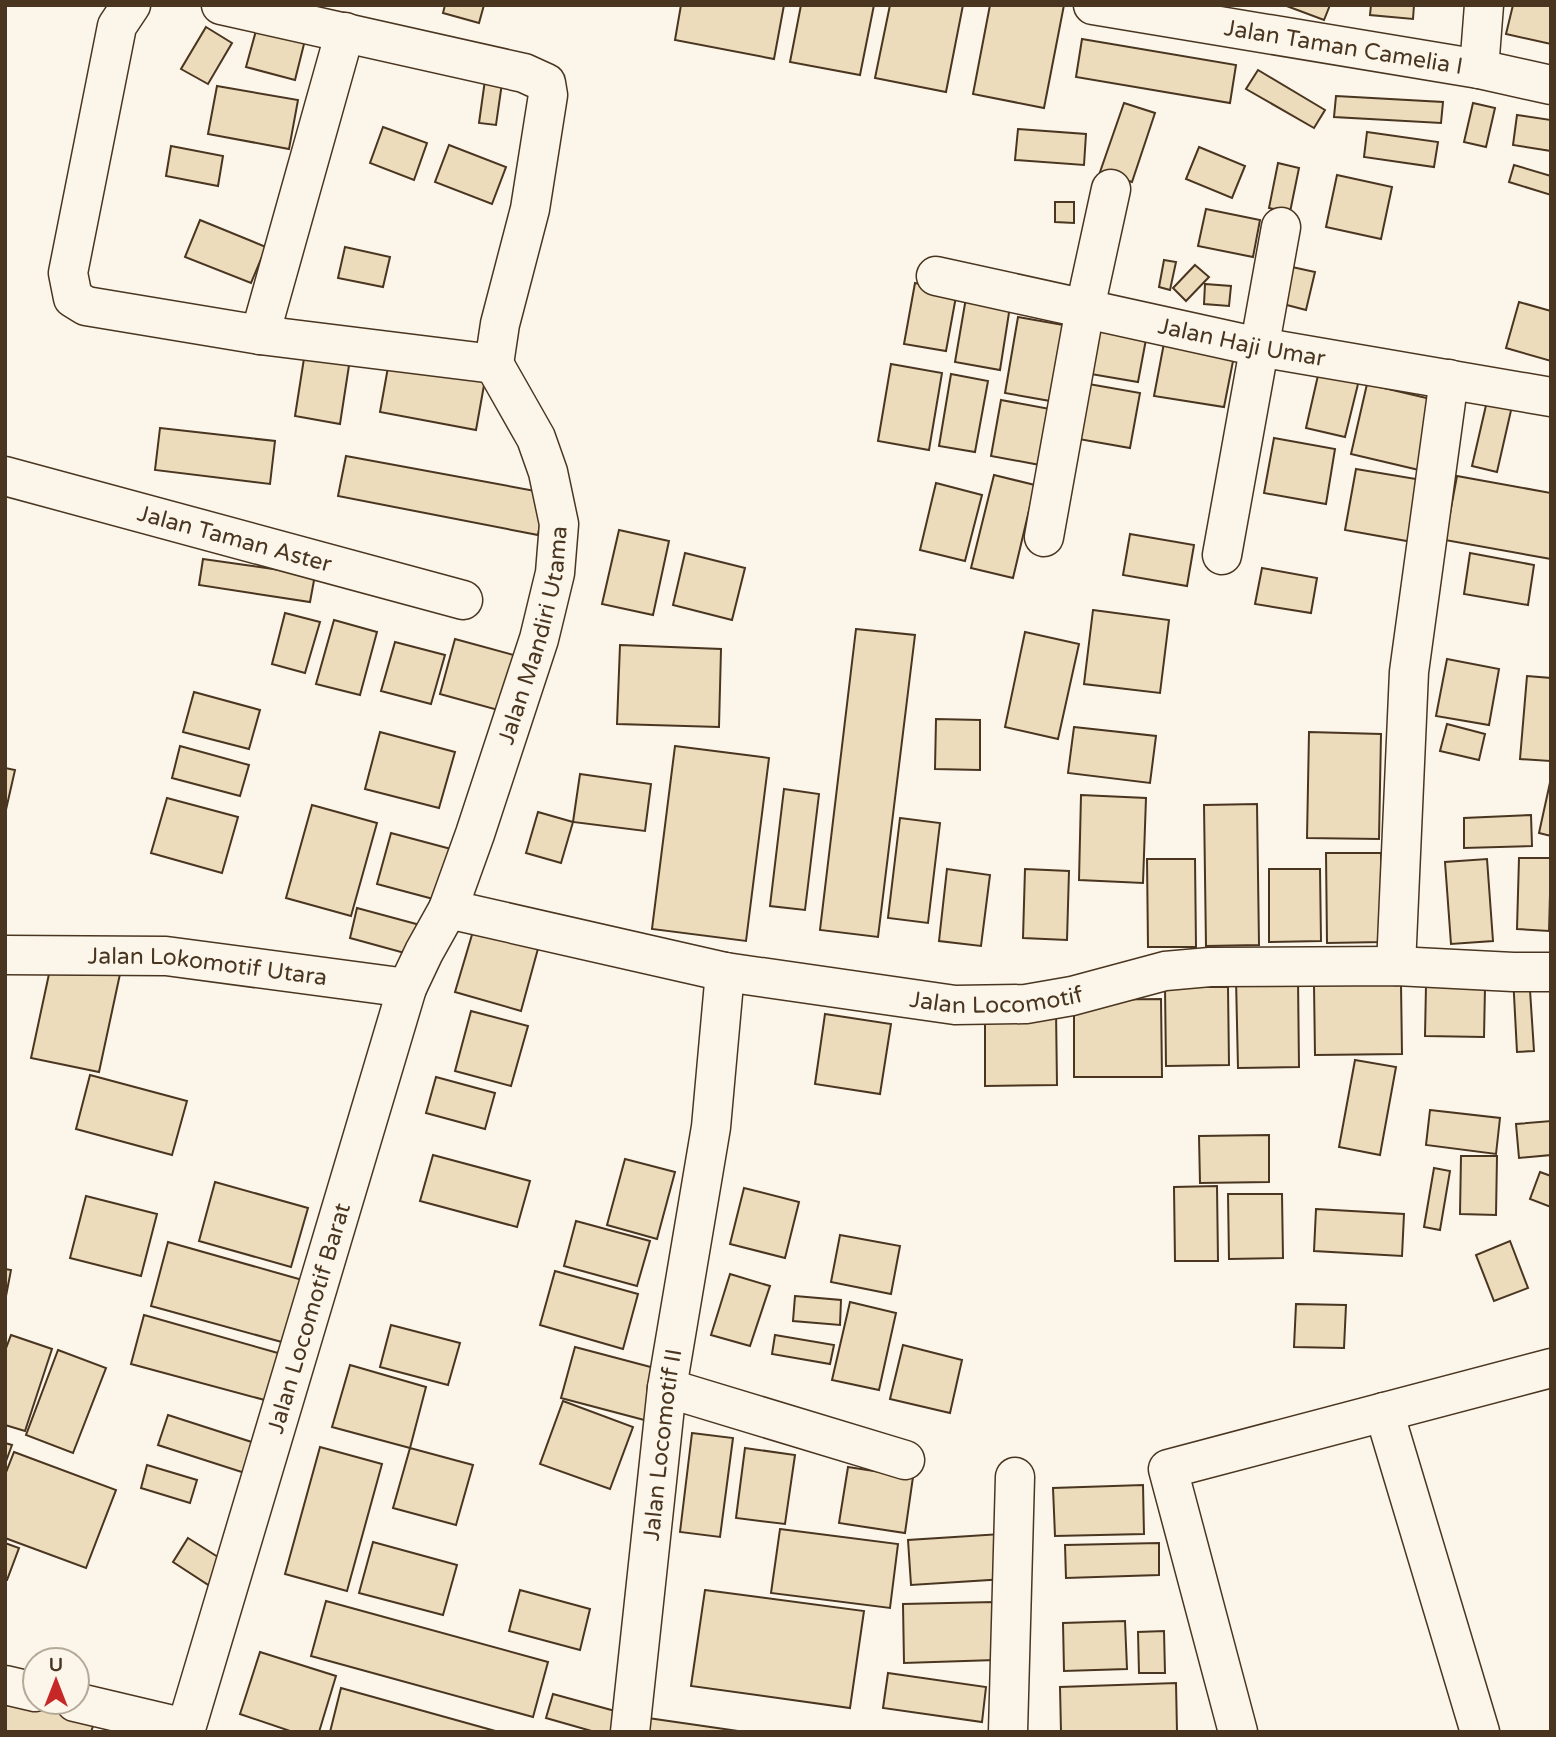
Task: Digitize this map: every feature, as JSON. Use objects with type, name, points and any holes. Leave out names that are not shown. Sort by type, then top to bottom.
[{"type":"street","points":[[131,5],[117,26],[68,273],[73,298],[86,306],[260,335],[494,364],[500,324],[530,209],[548,95],[546,83],[524,73],[221,5]]},
{"type":"street","name":"Jalan Taman Camelia I","points":[[1093,5],[1272,20],[1551,85]]},
{"type":"street","points":[[1479,69],[1484,5]]},
{"type":"street","points":[[260,335],[345,32]]},
{"type":"street","points":[[1044,537],[1085,308],[1111,189]]},
{"type":"street","points":[[1222,555],[1281,227]]},
{"type":"street","name":"Jalan Haji Umar","points":[[936,276],[1259,347],[1551,397]]},
{"type":"street","name":"Jalan Mandiri Utama","points":[[448,909],[539,639],[555,573],[559,524],[548,472],[536,438],[494,364]]},
{"type":"street","points":[[1396,966],[1409,672],[1449,379]]},
{"type":"street","name":"Jalan Taman Aster","points":[[5,475],[463,600]]},
{"type":"street","name":"Jalan Locomotif","points":[[448,909],[725,972],[954,1005],[1026,1004],[1072,996],[1165,971],[1210,967],[1396,966],[1551,972]]},
{"type":"street","name":"Jalan Locomotif Barat","points":[[185,1730],[407,988],[448,909]]},
{"type":"street","name":"Jalan Lokomotif Utara","points":[[5,955],[166,956],[407,988]]},
{"type":"street","name":"Jalan Locomotif II","points":[[630,1732],[667,1388],[706,1161],[725,972]]},
{"type":"street","points":[[1238,1732],[1168,1469],[1551,1368]]},
{"type":"street","points":[[667,1388],[905,1460]]},
{"type":"street","points":[[1384,1412],[1480,1732]]},
{"type":"street","points":[[1008,1732],[1014,1477]]},
{"type":"street","points":[[91,1706],[185,1730]]},
{"type":"building","points":[[445,5],[484,5],[479,23],[443,13]]},
{"type":"building","points":[[681,5],[784,5],[774,59],[675,40]]},
{"type":"building","points":[[801,5],[874,5],[860,75],[790,62]]},
{"type":"building","points":[[890,5],[963,5],[946,92],[875,78]]},
{"type":"building","points":[[990,5],[1064,5],[1044,108],[973,94]]},
{"type":"building","points":[[1284,5],[1330,5],[1324,20]]},
{"type":"building","points":[[1371,5],[1414,5],[1413,19],[1370,15]]},
{"type":"building","points":[[1513,5],[1551,5],[1551,44],[1506,34]]},
{"type":"building","points":[[206,27],[232,43],[208,84],[181,69]]},
{"type":"building","points":[[257,27],[305,40],[295,80],[246,67]]},
{"type":"building","points":[[1082,39],[1236,65],[1230,103],[1076,77]]},
{"type":"building","points":[[1258,70],[1325,110],[1314,128],[1246,89]]},
{"type":"building","points":[[485,80],[502,83],[496,125],[479,123]]},
{"type":"building","points":[[217,86],[298,100],[289,149],[208,134]]},
{"type":"building","points":[[1336,96],[1443,102],[1441,123],[1334,117]]},
{"type":"building","points":[[1124,103],[1155,113],[1132,182],[1100,172]]},
{"type":"building","points":[[1473,103],[1495,108],[1486,147],[1464,142]]},
{"type":"building","points":[[1517,115],[1551,120],[1551,151],[1513,145]]},
{"type":"building","points":[[383,127],[427,143],[414,180],[370,163]]},
{"type":"building","points":[[1018,129],[1086,134],[1084,165],[1015,160]]},
{"type":"building","points":[[1367,132],[1438,142],[1434,167],[1364,157]]},
{"type":"building","points":[[449,145],[506,167],[492,204],[435,182]]},
{"type":"building","points":[[171,146],[223,156],[218,186],[166,176]]},
{"type":"building","points":[[1199,147],[1245,166],[1232,198],[1186,179]]},
{"type":"building","points":[[1278,163],[1299,168],[1290,212],[1269,208]]},
{"type":"building","points":[[1514,165],[1551,176],[1551,195],[1509,182]]},
{"type":"building","points":[[1337,175],[1392,187],[1381,239],[1326,227]]},
{"type":"building","points":[[1055,202],[1074,202],[1074,223],[1055,222]]},
{"type":"building","points":[[1206,209],[1260,220],[1253,257],[1198,246]]},
{"type":"building","points":[[200,220],[266,247],[251,283],[185,257]]},
{"type":"building","points":[[345,247],[390,257],[383,287],[338,278]]},
{"type":"building","points":[[1164,260],[1176,262],[1170,290],[1159,287]]},
{"type":"building","points":[[1195,265],[1209,277],[1186,301],[1173,288]]},
{"type":"building","points":[[1292,267],[1315,272],[1306,310],[1283,304]]},
{"type":"building","points":[[915,283],[957,291],[946,351],[904,344]]},
{"type":"building","points":[[1205,284],[1231,286],[1229,306],[1204,304]]},
{"type":"building","points":[[967,292],[1011,300],[1000,370],[955,362]]},
{"type":"building","points":[[1519,302],[1551,311],[1551,361],[1506,348]]},
{"type":"building","points":[[1018,317],[1069,326],[1056,402],[1005,393]]},
{"type":"building","points":[[1094,325],[1147,334],[1138,382],[1085,373]]},
{"type":"building","points":[[1164,343],[1234,356],[1224,407],[1154,396]]},
{"type":"building","points":[[305,352],[350,359],[340,424],[295,416]]},
{"type":"building","points":[[390,356],[486,374],[476,430],[380,412]]},
{"type":"building","points":[[891,364],[942,373],[929,450],[878,441]]},
{"type":"building","points":[[1319,371],[1359,380],[1345,437],[1306,428]]},
{"type":"building","points":[[951,374],[988,381],[975,452],[939,446]]},
{"type":"building","points":[[1083,383],[1140,393],[1130,448],[1073,438]]},
{"type":"building","points":[[1367,384],[1435,400],[1419,470],[1351,454]]},
{"type":"building","points":[[1001,400],[1050,409],[1040,465],[991,456]]},
{"type":"building","points":[[1487,401],[1512,406],[1497,472],[1472,466]]},
{"type":"building","points":[[160,428],[275,441],[270,484],[155,470]]},
{"type":"building","points":[[1274,438],[1335,449],[1326,504],[1264,493]]},
{"type":"building","points":[[346,456],[546,493],[538,535],[338,496]]},
{"type":"building","points":[[1356,469],[1428,481],[1418,543],[1345,530]]},
{"type":"building","points":[[994,475],[1035,485],[1013,578],[971,568]]},
{"type":"building","points":[[1457,476],[1551,493],[1551,559],[1445,540]]},
{"type":"building","points":[[936,483],[982,495],[965,561],[920,550]]},
{"type":"building","points":[[619,530],[669,541],[653,615],[602,604]]},
{"type":"building","points":[[1130,534],[1194,545],[1187,586],[1123,575]]},
{"type":"building","points":[[685,553],[745,568],[732,620],[673,605]]},
{"type":"building","points":[[1470,553],[1534,565],[1528,605],[1464,594]]},
{"type":"building","points":[[203,559],[315,575],[310,602],[199,585]]},
{"type":"building","points":[[1262,568],[1317,578],[1311,613],[1255,604]]},
{"type":"building","points":[[1093,610],[1169,620],[1160,693],[1084,684]]},
{"type":"building","points":[[285,613],[320,622],[305,673],[272,664]]},
{"type":"building","points":[[334,620],[377,632],[360,695],[316,684]]},
{"type":"building","points":[[856,629],[915,635],[878,937],[820,930]]},
{"type":"building","points":[[1025,632],[1079,644],[1058,739],[1005,727]]},
{"type":"building","points":[[455,639],[528,659],[513,714],[440,694]]},
{"type":"building","points":[[395,642],[445,655],[431,704],[381,691]]},
{"type":"building","points":[[620,645],[721,649],[719,727],[617,724]]},
{"type":"building","points":[[1447,659],[1499,669],[1489,725],[1436,716]]},
{"type":"building","points":[[1527,676],[1551,678],[1550,761],[1520,759]]},
{"type":"building","points":[[194,692],[260,710],[249,749],[183,732]]},
{"type":"building","points":[[936,719],[980,720],[980,770],[935,769]]},
{"type":"building","points":[[1447,724],[1485,734],[1479,760],[1440,751]]},
{"type":"building","points":[[1074,727],[1156,736],[1150,783],[1068,773]]},
{"type":"building","points":[[380,732],[455,752],[439,808],[365,789]]},
{"type":"building","points":[[1309,732],[1381,734],[1379,839],[1307,838]]},
{"type":"building","points":[[180,746],[249,765],[240,796],[172,778]]},
{"type":"building","points":[[675,746],[769,758],[746,941],[652,929]]},
{"type":"building","points":[[5,768],[15,770],[5,814]]},
{"type":"building","points":[[580,774],[651,784],[645,831],[573,822]]},
{"type":"building","points":[[1551,778],[1551,836],[1539,833]]},
{"type":"building","points":[[784,789],[819,794],[805,910],[770,906]]},
{"type":"building","points":[[1081,795],[1146,798],[1143,883],[1079,880]]},
{"type":"building","points":[[167,798],[238,817],[222,873],[151,853]]},
{"type":"building","points":[[1257,804],[1259,945],[1206,946],[1204,805]]},
{"type":"building","points":[[312,805],[377,823],[351,916],[286,898]]},
{"type":"building","points":[[538,812],[573,822],[561,863],[526,853]]},
{"type":"building","points":[[1531,815],[1532,846],[1464,848],[1464,818]]},
{"type":"building","points":[[900,818],[940,823],[928,923],[888,918]]},
{"type":"building","points":[[391,833],[451,849],[437,900],[377,884]]},
{"type":"building","points":[[1326,853],[1381,853],[1382,942],[1327,943]]},
{"type":"building","points":[[1519,858],[1551,858],[1549,931],[1517,929]]},
{"type":"building","points":[[1147,859],[1195,859],[1196,947],[1148,947]]},
{"type":"building","points":[[1487,859],[1493,941],[1451,944],[1445,862]]},
{"type":"building","points":[[947,869],[990,875],[981,946],[939,941]]},
{"type":"building","points":[[1025,869],[1069,871],[1067,940],[1023,938]]},
{"type":"building","points":[[1269,869],[1320,869],[1321,941],[1269,942]]},
{"type":"building","points":[[357,908],[420,925],[412,955],[350,938]]},
{"type":"building","points":[[474,928],[539,945],[521,1011],[455,992]]},
{"type":"building","points":[[52,960],[120,974],[99,1072],[31,1058]]},
{"type":"building","points":[[1529,975],[1534,1051],[1517,1052],[1513,976]]},
{"type":"building","points":[[1236,979],[1298,979],[1299,1067],[1238,1068]]},
{"type":"building","points":[[1401,984],[1402,1054],[1315,1055],[1314,985]]},
{"type":"building","points":[[1426,985],[1485,987],[1484,1037],[1425,1036]]},
{"type":"building","points":[[1165,987],[1228,987],[1229,1065],[1166,1066]]},
{"type":"building","points":[[1161,999],[1162,1077],[1074,1077],[1074,1000]]},
{"type":"building","points":[[1056,1010],[1057,1085],[985,1086],[985,1011]]},
{"type":"building","points":[[471,1011],[528,1026],[511,1086],[455,1071]]},
{"type":"building","points":[[825,1014],[891,1024],[880,1094],[815,1084]]},
{"type":"building","points":[[1355,1060],[1396,1067],[1380,1155],[1339,1147]]},
{"type":"building","points":[[90,1075],[187,1101],[172,1155],[76,1129]]},
{"type":"building","points":[[436,1077],[495,1093],[485,1129],[426,1113]]},
{"type":"building","points":[[1430,1110],[1500,1118],[1496,1154],[1426,1145]]},
{"type":"building","points":[[1551,1121],[1551,1155],[1519,1158],[1516,1124]]},
{"type":"building","points":[[1269,1135],[1269,1182],[1200,1183],[1199,1136]]},
{"type":"building","points":[[433,1155],[530,1181],[517,1227],[420,1201]]},
{"type":"building","points":[[1461,1156],[1497,1156],[1496,1215],[1460,1214]]},
{"type":"building","points":[[625,1159],[675,1172],[657,1239],[607,1225]]},
{"type":"building","points":[[1434,1168],[1450,1171],[1440,1230],[1424,1227]]},
{"type":"building","points":[[1540,1172],[1551,1176],[1551,1207],[1530,1199]]},
{"type":"building","points":[[215,1182],[308,1208],[291,1267],[199,1241]]},
{"type":"building","points":[[1217,1186],[1218,1261],[1175,1261],[1174,1187]]},
{"type":"building","points":[[744,1188],[799,1202],[785,1258],[730,1244]]},
{"type":"building","points":[[1228,1194],[1282,1194],[1283,1258],[1229,1259]]},
{"type":"building","points":[[86,1196],[157,1214],[141,1276],[70,1258]]},
{"type":"building","points":[[1316,1209],[1404,1214],[1402,1256],[1314,1251]]},
{"type":"building","points":[[576,1221],[650,1241],[637,1286],[564,1266]]},
{"type":"building","points":[[840,1235],[900,1246],[891,1294],[831,1282]]},
{"type":"building","points":[[1510,1241],[1528,1288],[1494,1301],[1476,1255]]},
{"type":"building","points":[[168,1242],[306,1281],[289,1344],[151,1306]]},
{"type":"building","points":[[5,1269],[11,1270],[6,1296],[5,1296]]},
{"type":"building","points":[[555,1271],[638,1294],[623,1349],[540,1325]]},
{"type":"building","points":[[730,1274],[770,1286],[750,1346],[711,1335]]},
{"type":"building","points":[[795,1296],[841,1300],[840,1325],[793,1321]]},
{"type":"building","points":[[850,1302],[896,1313],[879,1390],[832,1380]]},
{"type":"building","points":[[1296,1304],[1346,1305],[1344,1348],[1294,1347]]},
{"type":"building","points":[[144,1315],[285,1355],[272,1402],[131,1364]]},
{"type":"building","points":[[391,1325],[460,1343],[448,1385],[380,1367]]},
{"type":"building","points":[[11,1335],[52,1349],[25,1431],[5,1425],[5,1351]]},
{"type":"building","points":[[775,1335],[834,1345],[830,1364],[772,1354]]},
{"type":"building","points":[[903,1345],[962,1360],[950,1413],[890,1399]]},
{"type":"building","points":[[575,1347],[662,1370],[648,1421],[561,1398]]},
{"type":"building","points":[[58,1350],[106,1368],[73,1453],[26,1435]]},
{"type":"building","points":[[350,1365],[426,1387],[410,1448],[332,1427]]},
{"type":"building","points":[[563,1401],[633,1427],[610,1489],[540,1464]]},
{"type":"building","points":[[168,1415],[261,1445],[251,1475],[158,1445]]},
{"type":"building","points":[[692,1433],[733,1438],[720,1537],[680,1532]]},
{"type":"building","points":[[5,1443],[12,1445],[5,1464]]},
{"type":"building","points":[[320,1447],[382,1464],[347,1591],[285,1574]]},
{"type":"building","points":[[410,1448],[473,1465],[456,1525],[393,1508]]},
{"type":"building","points":[[745,1448],[795,1455],[785,1524],[736,1518]]},
{"type":"building","points":[[14,1452],[116,1490],[86,1568],[5,1538],[5,1475]]},
{"type":"building","points":[[147,1465],[197,1480],[190,1503],[141,1488]]},
{"type":"building","points":[[848,1467],[913,1477],[905,1533],[839,1523]]},
{"type":"building","points":[[1143,1485],[1144,1534],[1055,1536],[1053,1488]]},
{"type":"building","points":[[780,1529],[898,1544],[890,1608],[771,1593]]},
{"type":"building","points":[[1001,1534],[1005,1579],[911,1585],[908,1540]]},
{"type":"building","points":[[188,1538],[229,1564],[213,1588],[173,1562]]},
{"type":"building","points":[[373,1542],[457,1565],[443,1615],[359,1593]]},
{"type":"building","points":[[5,1543],[19,1548],[7,1580],[5,1580]]},
{"type":"building","points":[[1159,1543],[1159,1575],[1066,1578],[1065,1545]]},
{"type":"building","points":[[520,1590],[590,1609],[580,1650],[509,1631]]},
{"type":"building","points":[[705,1590],[864,1611],[850,1708],[691,1686]]},
{"type":"building","points":[[326,1601],[548,1662],[533,1717],[311,1656]]},
{"type":"building","points":[[994,1602],[995,1660],[904,1663],[903,1604]]},
{"type":"building","points":[[1125,1621],[1127,1669],[1064,1671],[1063,1623]]},
{"type":"building","points":[[1164,1631],[1165,1673],[1139,1673],[1138,1632]]},
{"type":"building","points":[[260,1652],[336,1676],[319,1732],[293,1732],[240,1714]]},
{"type":"building","points":[[888,1673],[986,1687],[982,1722],[883,1708]]},
{"type":"building","points":[[1176,1683],[1177,1732],[1061,1732],[1060,1687]]},
{"type":"building","points":[[341,1688],[499,1732],[330,1732]]},
{"type":"building","points":[[553,1694],[626,1714],[621,1732],[595,1732],[546,1718]]},
{"type":"building","points":[[5,1695],[21,1699],[21,1716],[81,1716],[95,1720],[91,1732],[5,1732]]},
{"type":"building","points":[[648,1718],[745,1732],[646,1732]]}]
